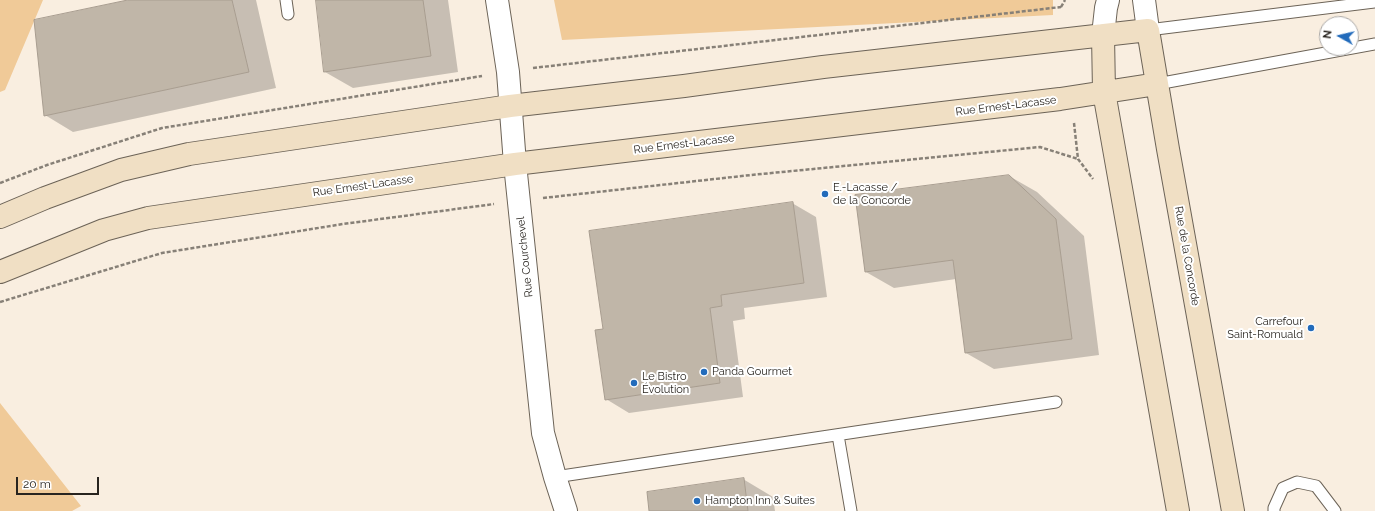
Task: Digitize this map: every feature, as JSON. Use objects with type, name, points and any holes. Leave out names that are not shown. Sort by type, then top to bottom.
[{"type":"street","name":"Rue Courchevel","points":[[497,0],[508,72],[510,106],[543,433],[566,511]]},
{"type":"street","points":[[1108,0],[1103,35],[1104,92],[1178,511]]},
{"type":"street","name":"Rue de la Concorde","points":[[1144,0],[1157,84],[1233,511]]},
{"type":"street","points":[[0,217],[45,198],[121,170],[190,154],[510,106],[684,86],[823,67],[1148,30]]},
{"type":"street","name":"Rue Ernest-Lacasse","points":[[0,272],[97,232],[148,218],[516,164],[1060,99],[1157,84]]},
{"type":"lane","points":[[286,0],[288,14]]},
{"type":"lane","points":[[1148,30],[1375,2]]},
{"type":"lane","name":"Rue Ernest-Lacasse","points":[[1157,84],[1375,44]]},
{"type":"lane","points":[[555,477],[1056,402]]},
{"type":"lane","points":[[838,435],[851,511]]},
{"type":"lane","points":[[1274,511],[1282,488],[1297,482],[1316,486],[1335,511]]},
{"type":"path","points":[[1061,7],[1065,0]]},
{"type":"shaded area","points":[[0,0],[43,0],[5,90],[0,92]]},
{"type":"shaded area","points":[[554,0],[1053,0],[1053,15],[562,40]]},
{"type":"shaded area","points":[[0,403],[81,506],[72,511],[0,511]]},
{"type":"building","points":[[128,0],[232,0],[249,72],[44,116],[34,20]]},
{"type":"building","points":[[316,0],[423,0],[431,56],[324,72]]},
{"type":"building","points":[[1009,175],[1056,219],[1072,339],[965,353],[953,260],[865,272],[855,195]]},
{"type":"building","points":[[793,202],[804,283],[721,295],[722,306],[710,308],[720,383],[605,400],[595,330],[603,329],[589,231]]},
{"type":"building","name":"Hampton Inn & Suites","points":[[744,478],[748,511],[649,511],[647,492]]},
{"type":"place","name":"E.-Lacasse / de la Concorde","points":[[825,194]]},
{"type":"place","name":"Carrefour Saint-Romuald","points":[[1311,328]]},
{"type":"place","name":"Panda Gourmet","points":[[704,372]]},
{"type":"place","name":"Le Bistro Évolution","points":[[634,383]]},
{"type":"place","name":"Hampton Inn & Suites","points":[[697,501]]}]
